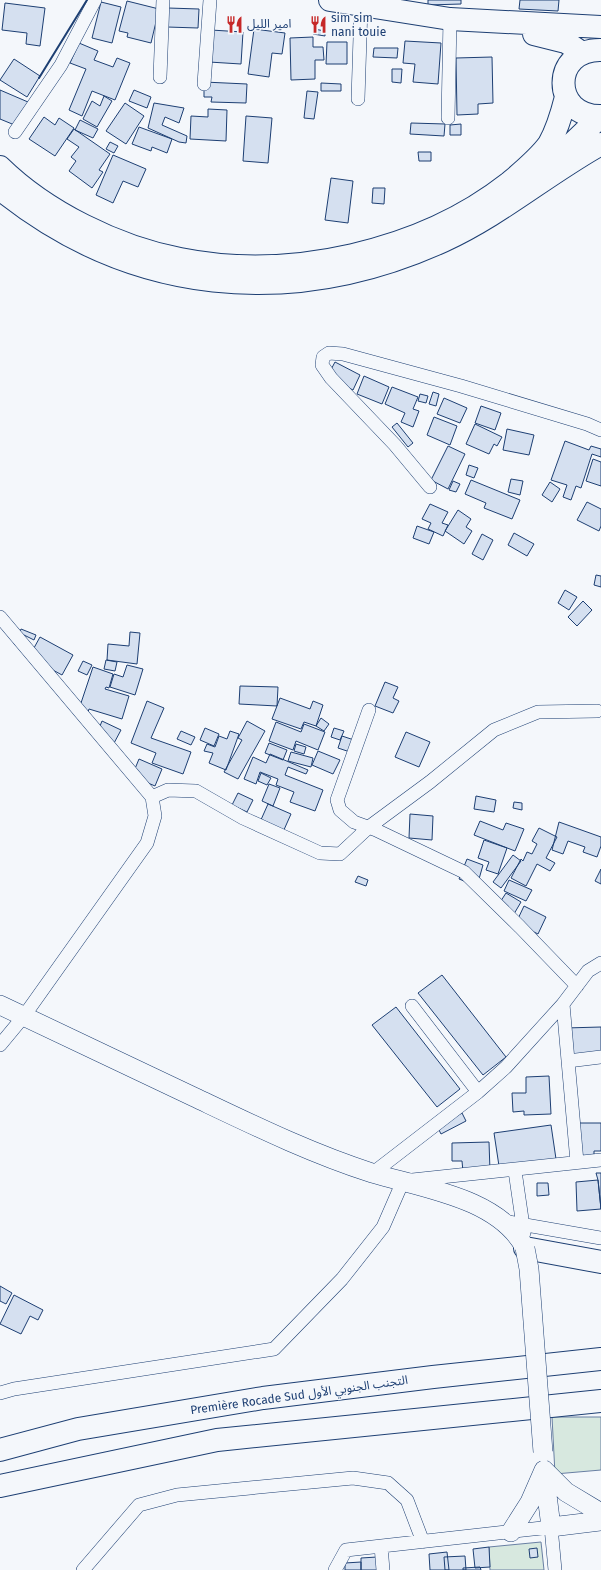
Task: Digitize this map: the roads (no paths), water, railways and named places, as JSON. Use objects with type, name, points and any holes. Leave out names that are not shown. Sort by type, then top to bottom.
[{"type":"highway","points":[[330,0],[361,6],[419,8],[450,19],[601,27]]},
{"type":"highway","points":[[510,23],[530,33],[566,42],[591,52]]},
{"type":"highway","points":[[591,52],[573,59],[567,67],[563,77],[563,87],[566,97],[572,106],[580,112],[590,116],[601,116]]},
{"type":"highway","points":[[0,167],[13,179],[45,202],[92,230],[135,247],[180,259],[234,266],[285,266],[339,258],[372,250],[451,220],[487,200],[521,173],[548,144],[560,120],[566,97]]},
{"type":"highway","points":[[489,216],[555,160],[601,116]]},
{"type":"highway","points":[[0,189],[46,223],[102,252],[157,270],[196,280],[238,283],[279,283],[359,270],[398,259],[444,240],[489,216],[601,144]]},
{"type":"highway","points":[[525,1248],[601,1262]]},
{"type":"highway","name":"Première Rocade Sud التجنب الجنوبي الأول","points":[[0,1450],[78,1429],[263,1398],[433,1377],[601,1359]]},
{"type":"highway","points":[[0,1486],[217,1440],[601,1401]]},
{"type":"main road","points":[[0,1005],[311,1152],[373,1173],[466,1199],[501,1221],[516,1233],[525,1248],[529,1276],[544,1461],[551,1527],[601,1521]]},
{"type":"main road","points":[[544,1461],[566,1492],[601,1513]]},
{"type":"main road","points":[[510,1532],[530,1502],[544,1461]]},
{"type":"street","points":[[15,132],[61,64],[95,0]]},
{"type":"street","points":[[160,77],[164,0]]},
{"type":"street","points":[[204,84],[210,0]]},
{"type":"street","points":[[358,99],[361,6]]},
{"type":"street","points":[[448,118],[450,19]]},
{"type":"street","points":[[430,486],[395,445],[331,378],[322,365],[323,357],[329,353],[343,354],[461,386],[587,424],[601,430]]},
{"type":"street","points":[[0,617],[152,797],[155,816],[147,843],[24,1016],[0,1046]]},
{"type":"street","points":[[369,710],[337,800],[340,810],[354,822],[369,827],[464,872],[577,986]]},
{"type":"street","points":[[152,797],[168,790],[196,791],[243,818],[320,854],[340,854],[369,827],[430,782],[494,730],[538,712],[597,711]]},
{"type":"street","points":[[373,1173],[478,1092],[506,1067],[563,1004],[588,971],[601,963]]},
{"type":"street","points":[[563,1004],[577,1162]]},
{"type":"street","points":[[412,1006],[478,1092]]},
{"type":"street","points":[[568,1061],[601,1057]]},
{"type":"street","points":[[0,1393],[14,1389],[274,1349],[342,1279],[379,1233],[394,1205],[403,1181],[601,1160]]},
{"type":"street","points":[[515,1170],[525,1248]]},
{"type":"street","points":[[501,1221],[601,1238]]},
{"type":"street","points":[[83,1570],[140,1505],[177,1495],[353,1478],[388,1483],[407,1500],[423,1542]]},
{"type":"street","points":[[335,1570],[346,1550],[551,1527],[555,1570]]},
{"type":"street","points":[[381,1546],[384,1570]]},
{"type":"place","name":"امير الليل","points":[[234,24]]},
{"type":"place","name":"sim sim nani touie","points":[[318,25]]}]
